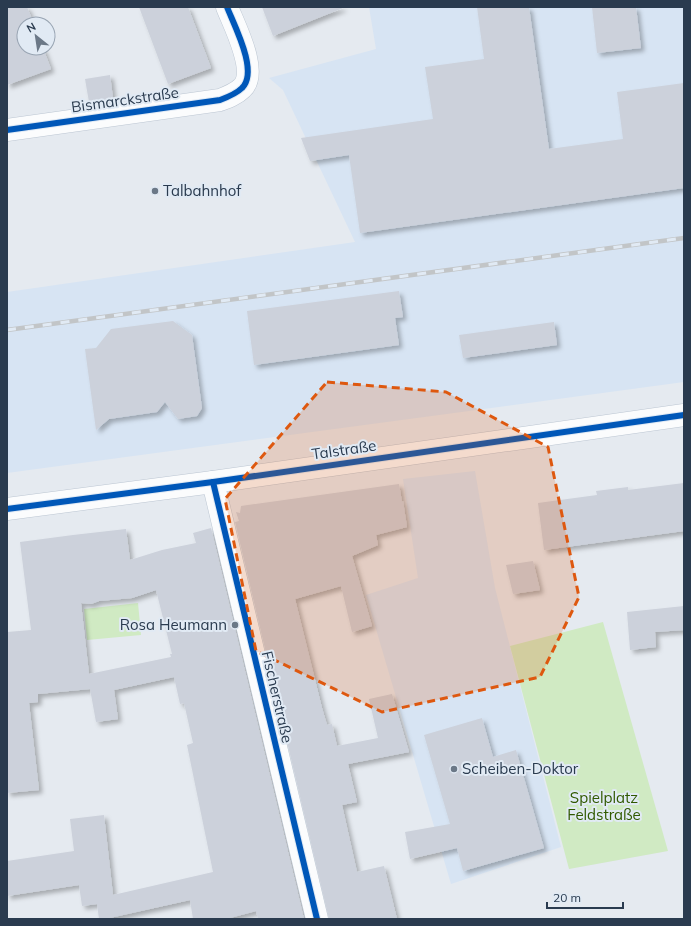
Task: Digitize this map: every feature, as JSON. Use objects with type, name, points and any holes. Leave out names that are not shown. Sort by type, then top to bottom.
[{"type":"street","name":"Bismarckstraße","points":[[7,130],[220,100],[232,95],[242,88],[247,79],[248,69],[244,49],[227,7]]},
{"type":"street","name":"Talstraße","points":[[7,509],[213,482],[684,415]]},
{"type":"street","name":"Fischerstraße","points":[[213,482],[317,919]]},
{"type":"highlighted area","points":[[327,382],[446,392],[548,447],[579,597],[540,677],[382,712],[256,651],[225,499]]},
{"type":"shaded area","points":[[369,7],[684,7],[684,382],[7,473],[7,292],[355,242],[283,90],[269,78],[376,49]]},
{"type":"shaded area","points":[[475,471],[495,588],[561,847],[451,884],[366,595],[418,578],[403,479]]},
{"type":"green space","points":[[138,603],[141,635],[87,640],[84,609]]},
{"type":"green space","name":"Spielplatz Feldstraße","points":[[603,622],[668,851],[569,869],[510,646]]},
{"type":"building","points":[[7,7],[27,7],[31,16],[16,16],[16,56],[46,56],[51,69],[7,85]]},
{"type":"building","points":[[139,7],[188,7],[211,68],[168,84]]},
{"type":"building","points":[[262,7],[343,7],[343,8],[273,36]]},
{"type":"building","points":[[477,7],[529,7],[549,149],[623,139],[617,92],[684,83],[684,188],[360,233],[349,155],[310,161],[301,138],[433,119],[425,67],[484,59]]},
{"type":"building","points":[[592,7],[636,7],[641,48],[597,53]]},
{"type":"building","points":[[110,75],[113,98],[89,102],[85,79]]},
{"type":"building","points":[[399,291],[403,317],[395,318],[399,345],[254,365],[247,311]]},
{"type":"building","points":[[173,321],[192,335],[202,408],[197,416],[178,419],[165,402],[157,412],[109,419],[96,430],[85,349],[96,348],[111,329]]},
{"type":"building","points":[[554,322],[557,345],[463,358],[459,335]]},
{"type":"building","points":[[684,483],[684,531],[544,550],[538,503],[597,495],[596,491],[628,487],[628,490]]},
{"type":"building","points":[[399,484],[407,527],[376,535],[378,545],[352,556],[372,626],[352,632],[341,586],[295,599],[322,708],[327,725],[332,724],[337,746],[378,738],[369,699],[392,694],[409,752],[348,764],[357,802],[342,805],[357,872],[384,866],[397,919],[329,919],[235,522],[239,521],[236,512],[240,513],[241,506]]},
{"type":"building","points":[[211,528],[304,919],[258,919],[256,911],[226,919],[193,919],[190,900],[105,919],[99,919],[97,904],[82,906],[79,885],[7,896],[7,861],[74,851],[70,819],[104,815],[113,895],[213,872],[187,745],[193,743],[184,703],[180,704],[174,677],[114,690],[118,719],[96,722],[90,689],[38,694],[38,702],[29,703],[39,790],[7,793],[7,632],[31,630],[20,542],[126,529],[130,560],[162,550],[196,543],[193,533]],"holes":[[[156,590],[172,654],[170,654],[171,657],[89,674],[81,603],[91,604],[99,601],[132,598]]]},
{"type":"building","points":[[533,561],[540,590],[513,594],[506,565]]},
{"type":"building","points":[[684,606],[684,630],[655,632],[656,647],[630,650],[627,612]]},
{"type":"building","points":[[482,718],[493,757],[516,750],[544,848],[463,871],[457,848],[410,859],[405,832],[450,824],[424,735]]},
{"type":"railway","points":[[7,330],[684,238]]},
{"type":"cycle path","points":[[7,130],[220,100],[235,94],[247,81],[247,60],[244,48],[227,7]]},
{"type":"cycle path","points":[[7,509],[213,482],[684,415]]},
{"type":"cycle path","points":[[213,482],[317,919]]},
{"type":"place","name":"Talbahnhof","points":[[155,191]]},
{"type":"place","name":"Rosa Heumann","points":[[235,625]]},
{"type":"place","name":"Scheiben-Doktor","points":[[454,769]]}]
